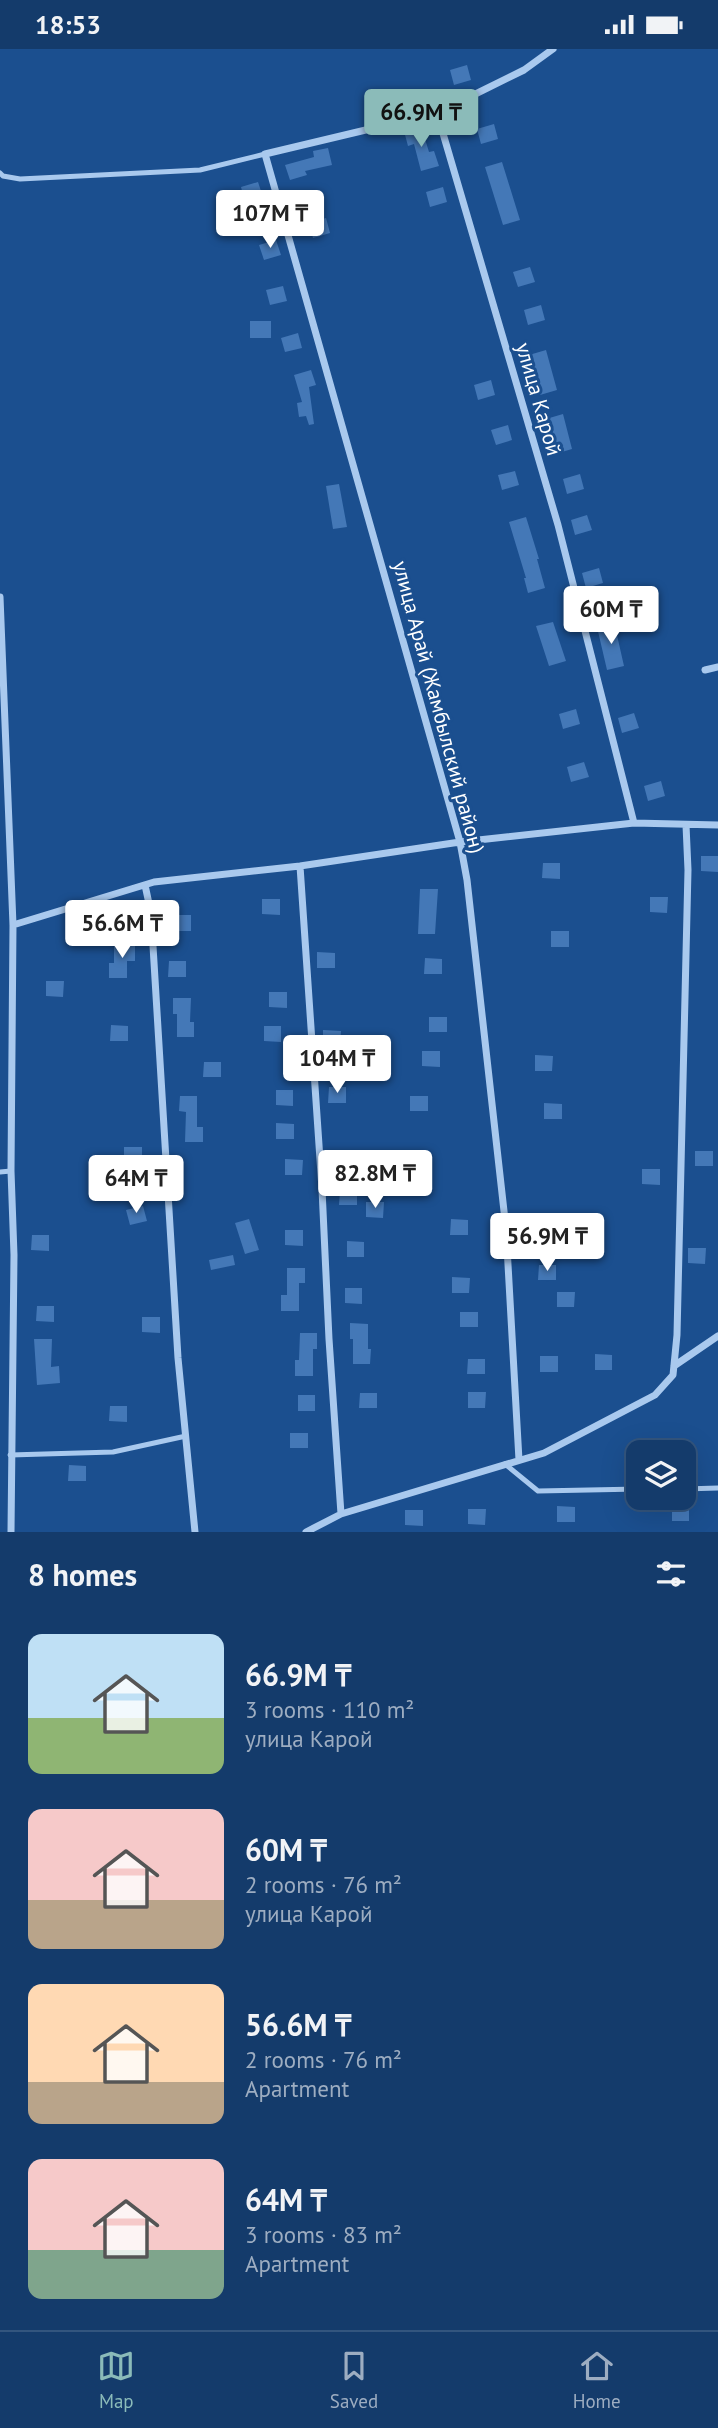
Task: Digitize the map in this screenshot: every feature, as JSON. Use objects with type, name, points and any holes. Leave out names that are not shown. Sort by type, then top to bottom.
[{"type":"street","points":[[265,154],[438,113],[524,69],[553,49]]},
{"type":"street","name":"улица Карой","points":[[438,113],[558,525],[634,824]]},
{"type":"street","name":"улица Арай (Жамбылский район)","points":[[265,154],[460,842],[467,880],[506,1229],[519,1460]]},
{"type":"street","points":[[0,597],[13,925],[11,1171],[14,1255],[10,1532]]},
{"type":"street","points":[[705,670],[718,667]]},
{"type":"street","points":[[13,925],[145,885],[300,866],[460,842],[634,824],[718,825]]},
{"type":"street","points":[[306,1532],[341,1514],[544,1453],[655,1395],[673,1375],[678,1321],[688,870],[686,825]]},
{"type":"street","points":[[300,866],[341,1514]]},
{"type":"street","points":[[145,885],[151,913],[178,1358],[195,1532]]},
{"type":"street","points":[[674,1366],[718,1336]]},
{"type":"lane","points":[[0,173],[20,179],[200,170],[265,154]]},
{"type":"lane","points":[[0,1172],[11,1171]]},
{"type":"lane","points":[[10,1455],[113,1452],[186,1436]]},
{"type":"lane","points":[[505,1464],[538,1491],[626,1489]]},
{"type":"lane","points":[[696,1489],[718,1488]]},
{"type":"building","points":[[467,65],[471,80],[454,85],[450,70]]},
{"type":"building","points":[[494,124],[498,139],[481,144],[477,129]]},
{"type":"building","points":[[421,126],[429,152],[434,151],[439,166],[421,171],[414,144],[408,146],[404,131]]},
{"type":"building","points":[[328,148],[332,165],[305,171],[307,175],[290,180],[285,165],[314,157],[313,151]]},
{"type":"building","points":[[502,162],[520,220],[503,225],[485,167]]},
{"type":"building","points":[[258,182],[263,197],[245,202],[241,187]]},
{"type":"building","points":[[443,187],[447,202],[430,207],[426,192]]},
{"type":"building","points":[[326,218],[330,233],[313,238],[309,223]]},
{"type":"building","points":[[276,240],[281,255],[264,260],[259,245]]},
{"type":"building","points":[[530,267],[535,282],[518,287],[513,272]]},
{"type":"building","points":[[283,286],[287,301],[270,305],[266,290]]},
{"type":"building","points":[[541,305],[545,320],[528,325],[524,310]]},
{"type":"building","points":[[250,321],[271,321],[271,338],[250,338]]},
{"type":"building","points":[[298,333],[302,348],[285,352],[281,338]]},
{"type":"building","points":[[546,350],[557,390],[540,395],[529,355]]},
{"type":"building","points":[[311,370],[316,385],[309,387],[314,424],[309,425],[306,416],[299,417],[297,403],[302,402],[294,375]]},
{"type":"building","points":[[491,380],[495,395],[478,400],[474,385]]},
{"type":"building","points":[[563,414],[572,449],[555,454],[546,419]]},
{"type":"building","points":[[508,425],[512,440],[496,445],[491,430]]},
{"type":"building","points":[[515,471],[519,485],[502,490],[498,475]]},
{"type":"building","points":[[580,474],[584,489],[567,494],[563,479]]},
{"type":"building","points":[[339,484],[347,527],[333,529],[326,486]]},
{"type":"building","points":[[587,515],[592,530],[575,535],[571,520]]},
{"type":"building","points":[[526,517],[545,588],[528,593],[509,522]]},
{"type":"building","points":[[599,568],[603,583],[586,588],[582,573]]},
{"type":"building","points":[[553,622],[566,661],[549,666],[536,626]]},
{"type":"building","points":[[614,622],[624,666],[607,670],[597,627]]},
{"type":"building","points":[[576,709],[580,724],[563,729],[559,714]]},
{"type":"building","points":[[634,713],[639,728],[622,733],[618,718]]},
{"type":"building","points":[[584,762],[589,777],[571,782],[567,767]]},
{"type":"building","points":[[661,781],[665,796],[648,801],[644,786]]},
{"type":"building","points":[[701,856],[718,856],[718,872],[701,871]]},
{"type":"building","points":[[543,863],[560,863],[560,879],[542,878]]},
{"type":"building","points":[[420,889],[438,889],[435,934],[418,934]]},
{"type":"building","points":[[650,897],[668,897],[667,913],[650,912]]},
{"type":"building","points":[[262,899],[280,899],[280,915],[262,914]]},
{"type":"building","points":[[174,915],[191,915],[191,931],[173,931]]},
{"type":"building","points":[[551,931],[569,931],[569,947],[551,947]]},
{"type":"building","points":[[135,943],[135,961],[127,961],[127,978],[109,978],[109,963],[114,963],[114,944]]},
{"type":"building","points":[[317,952],[335,953],[335,968],[317,968]]},
{"type":"building","points":[[425,958],[442,959],[442,974],[424,974]]},
{"type":"building","points":[[169,961],[186,961],[186,977],[168,977]]},
{"type":"building","points":[[46,981],[64,981],[63,997],[46,996]]},
{"type":"building","points":[[269,992],[287,992],[287,1008],[269,1007]]},
{"type":"building","points":[[173,998],[191,998],[190,1022],[194,1022],[194,1037],[177,1037],[177,1014],[173,1014]]},
{"type":"building","points":[[429,1017],[447,1017],[447,1032],[429,1032]]},
{"type":"building","points":[[111,1025],[128,1026],[128,1041],[110,1041]]},
{"type":"building","points":[[264,1026],[281,1026],[281,1042],[264,1041]]},
{"type":"building","points":[[323,1030],[341,1031],[340,1046],[323,1046]]},
{"type":"building","points":[[422,1051],[440,1051],[440,1067],[422,1066]]},
{"type":"building","points":[[535,1055],[553,1056],[552,1071],[535,1071]]},
{"type":"building","points":[[204,1062],[221,1062],[221,1077],[203,1077]]},
{"type":"building","points":[[350,1064],[367,1064],[367,1080],[349,1080]]},
{"type":"building","points":[[329,1087],[346,1087],[346,1103],[328,1103]]},
{"type":"building","points":[[276,1090],[293,1090],[293,1106],[276,1105]]},
{"type":"building","points":[[180,1096],[197,1096],[197,1127],[203,1127],[203,1142],[185,1142],[186,1112],[179,1111]]},
{"type":"building","points":[[410,1096],[428,1096],[428,1111],[410,1111]]},
{"type":"building","points":[[544,1103],[562,1104],[562,1119],[544,1119]]},
{"type":"building","points":[[276,1123],[294,1124],[294,1139],[276,1139]]},
{"type":"building","points":[[124,1147],[142,1147],[142,1163],[124,1163]]},
{"type":"building","points":[[695,1151],[713,1151],[713,1166],[695,1166]]},
{"type":"building","points":[[285,1159],[303,1160],[302,1175],[285,1175]]},
{"type":"building","points":[[642,1169],[660,1169],[660,1185],[642,1184]]},
{"type":"building","points":[[340,1190],[357,1190],[357,1205],[339,1205]]},
{"type":"building","points":[[366,1202],[384,1202],[383,1218],[366,1217]]},
{"type":"building","points":[[143,1206],[147,1221],[130,1225],[126,1210]]},
{"type":"building","points":[[249,1219],[259,1250],[245,1254],[235,1223]]},
{"type":"building","points":[[451,1219],[468,1220],[468,1235],[450,1235]]},
{"type":"building","points":[[285,1230],[303,1230],[303,1246],[285,1245]]},
{"type":"building","points":[[32,1235],[49,1235],[49,1251],[31,1250]]},
{"type":"building","points":[[347,1241],[364,1242],[364,1257],[347,1257]]},
{"type":"building","points":[[688,1248],[706,1248],[705,1264],[688,1263]]},
{"type":"building","points":[[233,1255],[235,1265],[211,1270],[209,1260]]},
{"type":"building","points":[[539,1265],[556,1265],[556,1280],[538,1280]]},
{"type":"building","points":[[287,1268],[305,1268],[305,1283],[299,1283],[299,1311],[281,1311],[281,1295],[287,1295]]},
{"type":"building","points":[[452,1277],[470,1278],[469,1293],[452,1293]]},
{"type":"building","points":[[345,1288],[362,1288],[362,1304],[345,1303]]},
{"type":"building","points":[[557,1292],[575,1292],[574,1307],[557,1307]]},
{"type":"building","points":[[37,1306],[54,1306],[54,1322],[36,1321]]},
{"type":"building","points":[[460,1312],[478,1312],[478,1327],[460,1327]]},
{"type":"building","points":[[142,1317],[160,1317],[160,1333],[142,1332]]},
{"type":"building","points":[[350,1323],[368,1324],[370,1364],[353,1364]]},
{"type":"building","points":[[300,1333],[317,1333],[317,1349],[313,1349],[313,1376],[295,1376],[295,1360],[299,1360]]},
{"type":"building","points":[[34,1339],[52,1339],[51,1367],[59,1366],[60,1383],[37,1385]]},
{"type":"building","points":[[595,1354],[612,1355],[612,1370],[595,1370]]},
{"type":"building","points":[[540,1356],[558,1356],[558,1372],[540,1372]]},
{"type":"building","points":[[468,1359],[485,1359],[485,1374],[467,1374]]},
{"type":"building","points":[[468,1392],[486,1392],[485,1408],[468,1408]]},
{"type":"building","points":[[360,1393],[377,1393],[377,1408],[359,1408]]},
{"type":"building","points":[[298,1395],[315,1395],[315,1411],[298,1411]]},
{"type":"building","points":[[110,1406],[127,1406],[127,1422],[109,1421]]},
{"type":"building","points":[[290,1433],[308,1433],[308,1448],[290,1448]]},
{"type":"building","points":[[69,1465],[86,1466],[86,1481],[68,1481]]},
{"type":"building","points":[[557,1506],[575,1507],[575,1522],[557,1522]]},
{"type":"building","points":[[468,1509],[486,1509],[485,1525],[468,1524]]},
{"type":"building","points":[[405,1510],[423,1510],[423,1526],[405,1525]]},
{"type":"building","points":[[672,1510],[689,1510],[689,1521],[672,1521]]}]
